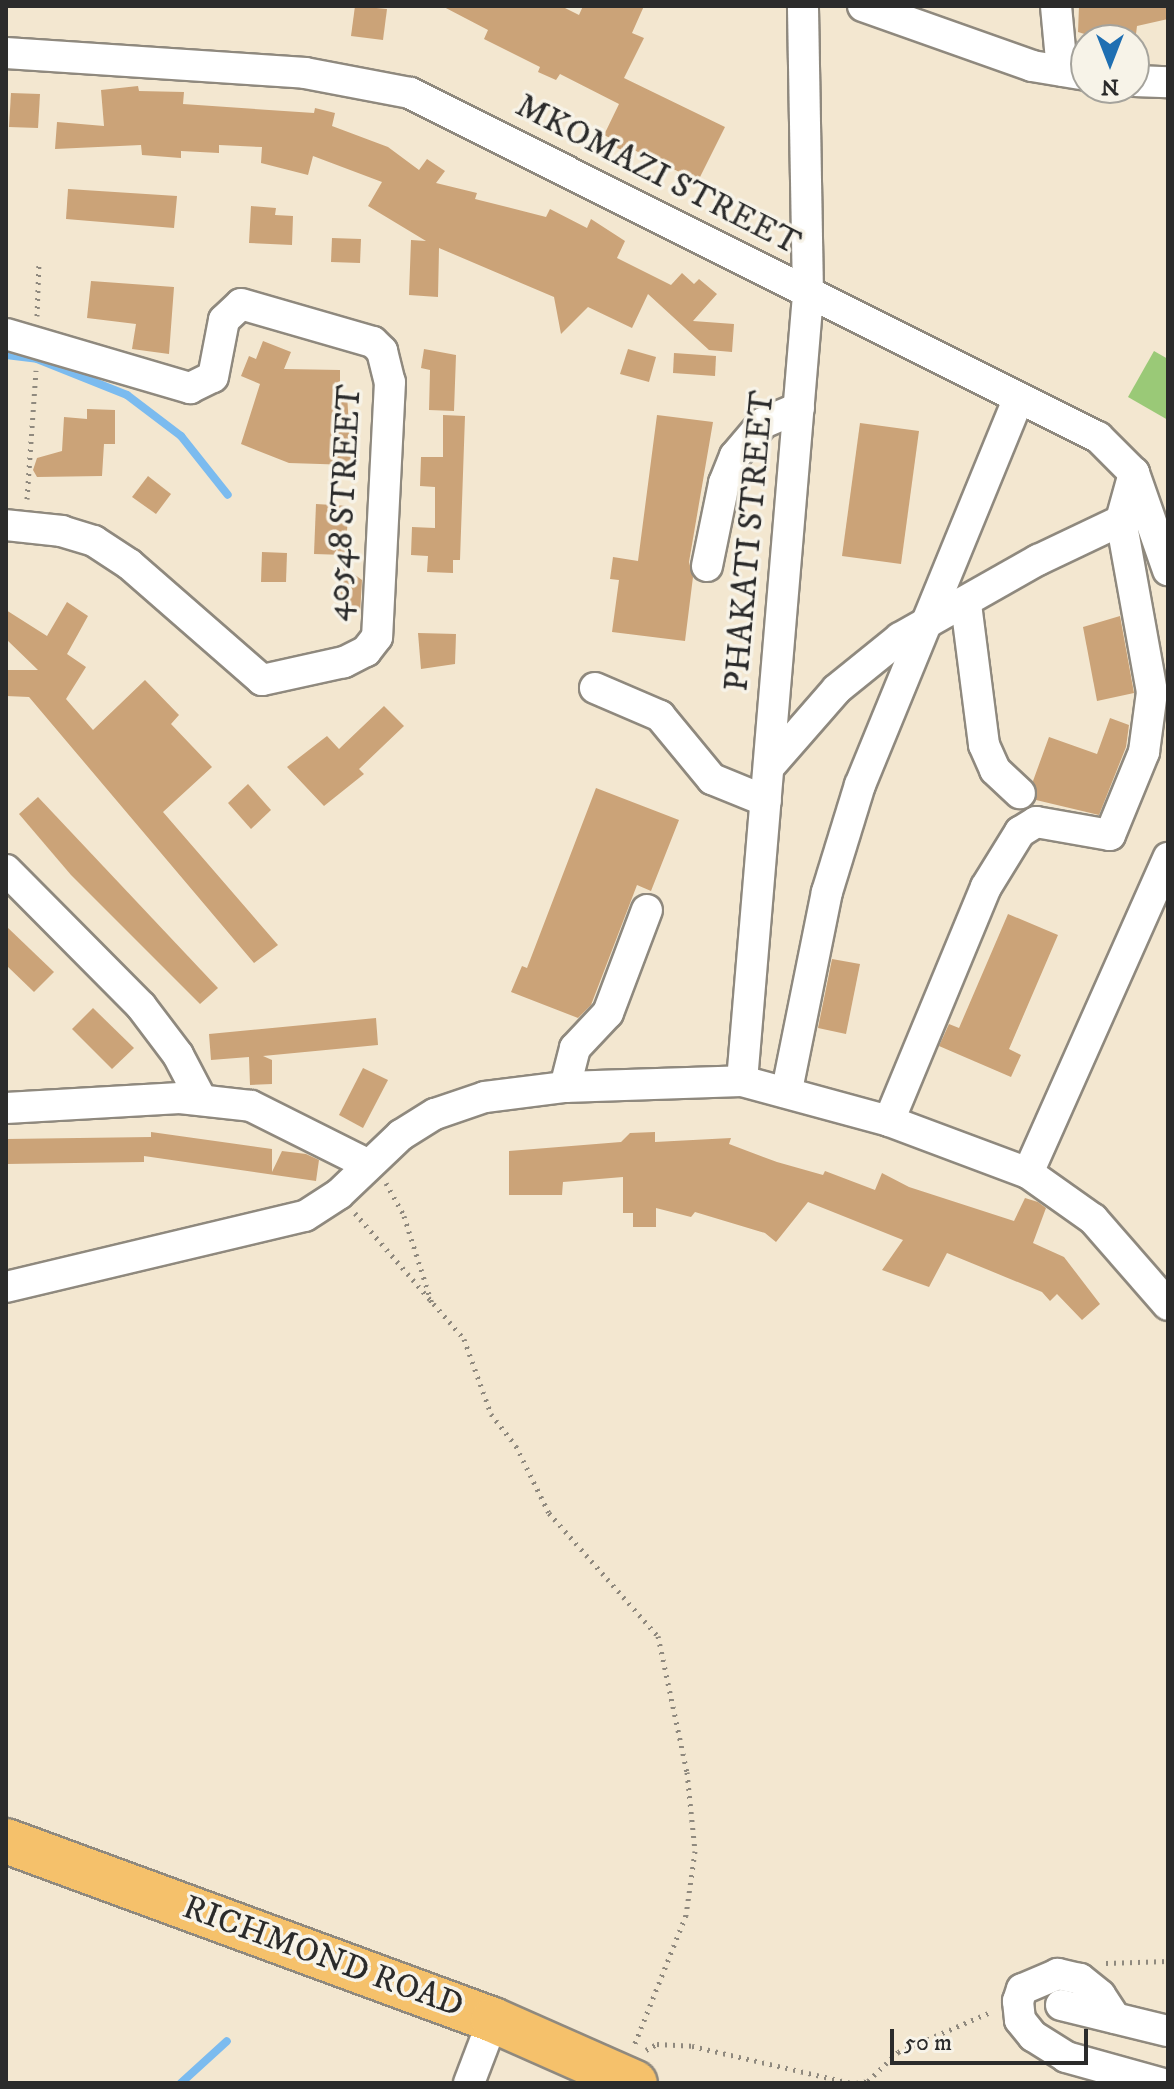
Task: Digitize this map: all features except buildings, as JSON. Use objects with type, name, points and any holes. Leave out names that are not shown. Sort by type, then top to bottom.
[{"type":"highway","name":"RICHMOND ROAD","points":[[6,1841],[632,2070]]},
{"type":"street","name":"PHAKATI STREET","points":[[742,1081],[808,295],[803,6]]},
{"type":"street","points":[[863,6],[1032,66],[1070,72]]},
{"type":"street","points":[[1056,6],[1070,58]]},
{"type":"street","name":"MKOMAZI STREET","points":[[6,53],[305,73],[410,93],[808,295],[1098,437],[1134,473],[1134,514],[1168,570]]},
{"type":"street","name":"40548 STREET","points":[[20,526],[94,541],[129,564],[262,680],[344,662],[366,651],[377,637],[390,382],[382,351],[373,342],[241,304],[224,320],[213,377],[200,387],[175,385],[37,341]]},
{"type":"street","points":[[6,334],[37,341]]},
{"type":"street","points":[[787,1090],[836,857],[926,623],[1019,398]]},
{"type":"street","points":[[707,566],[724,483],[735,456],[763,423],[799,408]]},
{"type":"street","points":[[769,767],[862,666],[926,623],[966,604],[1038,560],[1134,514],[1152,692],[1144,752],[1110,835],[1036,822],[1020,832],[986,887],[889,1121]]},
{"type":"street","points":[[966,604],[984,745],[995,770],[1020,793]]},
{"type":"street","points":[[595,688],[660,716],[712,779],[766,801]]},
{"type":"street","points":[[1028,1173],[1168,858]]},
{"type":"street","points":[[6,870],[141,1006],[178,1055],[201,1099]]},
{"type":"street","points":[[565,1087],[575,1048],[608,1013],[647,910]]},
{"type":"street","points":[[6,1287],[264,1229],[305,1216],[339,1194],[370,1162],[435,1114],[485,1097],[565,1087],[742,1081],[787,1090],[889,1121],[1028,1173],[1093,1219],[1168,1305]]},
{"type":"street","points":[[6,1108],[201,1099],[276,1114],[370,1162]]},
{"type":"street","points":[[1115,2018],[1100,1995],[1080,1979],[1058,1974],[1022,1989],[1018,2001],[1020,2020],[1033,2036],[1066,2057],[1160,2083]]},
{"type":"street","points":[[1061,2005],[1168,2031]]},
{"type":"street","points":[[469,2083],[493,2020]]},
{"type":"path","points":[[20,526],[37,341],[39,261]]},
{"type":"path","points":[[370,1162],[404,1216],[434,1309]]},
{"type":"path","points":[[339,1194],[434,1309],[464,1339],[491,1414],[516,1446],[549,1513],[658,1636],[687,1772],[695,1851],[686,1915],[632,2070]]},
{"type":"path","points":[[1058,1974],[1137,1960],[1168,1961]]},
{"type":"path","points":[[632,2070],[657,2044],[674,2044],[853,2083],[880,2073],[898,2052],[1018,2001]]},
{"type":"green space","points":[[1154,351],[1168,359],[1168,420],[1128,397]]},
{"type":"waterway","points":[[6,355],[37,359],[127,395],[181,436],[228,495]]},
{"type":"waterway","points":[[181,2083],[227,2041]]}]
